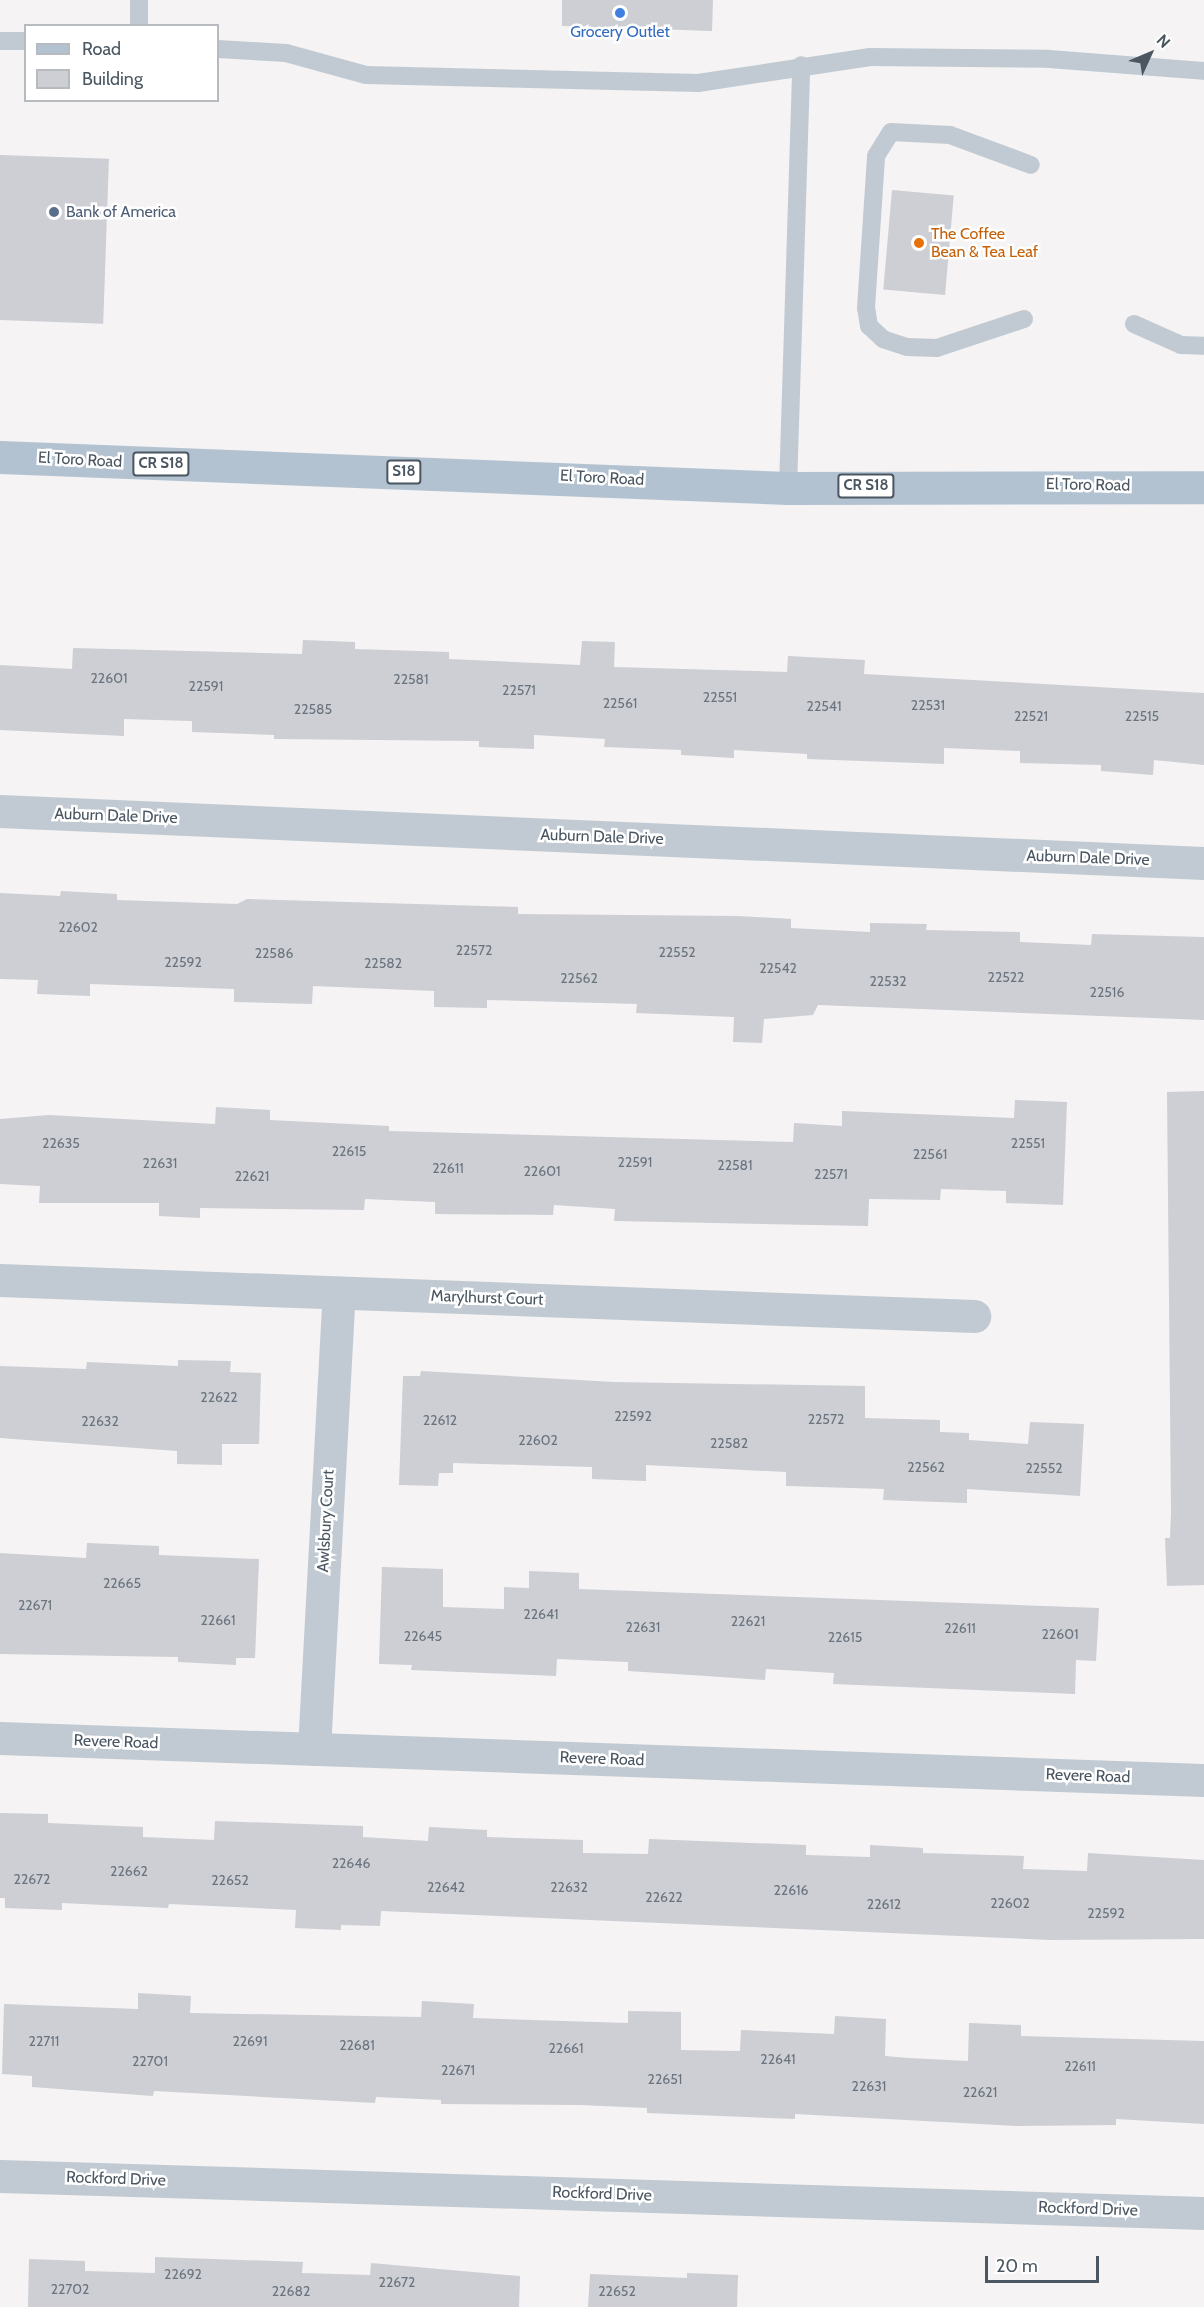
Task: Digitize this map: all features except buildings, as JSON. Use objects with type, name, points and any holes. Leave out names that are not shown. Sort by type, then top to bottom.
[{"type":"main road","name":"El Toro Road","points":[[0,457],[322,471],[485,472],[788,488],[1204,487]]},
{"type":"street","name":"Auburn Dale Drive","points":[[0,811],[1204,863]]},
{"type":"street","name":"Marylhurst Court","points":[[0,1280],[974,1317]]},
{"type":"street","name":"Awlsbury Court","points":[[314,1749],[339,1293]]},
{"type":"street","name":"Revere Road","points":[[0,1738],[1204,1780]]},
{"type":"street","name":"Rockford Drive","points":[[0,2176],[1204,2213]]},
{"type":"lane","points":[[139,0],[139,24]]},
{"type":"lane","points":[[0,41],[24,41]]},
{"type":"lane","points":[[219,49],[286,53],[366,75],[714,82],[801,65],[870,57],[1049,59],[1204,71]]},
{"type":"lane","points":[[788,488],[801,65]]},
{"type":"lane","points":[[1024,319],[938,348],[907,347],[884,339],[869,326],[866,308],[876,156],[891,132],[950,135],[1031,165]]},
{"type":"lane","points":[[1134,324],[1181,345],[1204,346]]},
{"type":"place","name":"Grocery Outlet","points":[[620,13]]},
{"type":"place","name":"Bank of America","points":[[54,212]]},
{"type":"place","name":"The Coffee Bean & Tea Leaf","points":[[919,243]]}]
